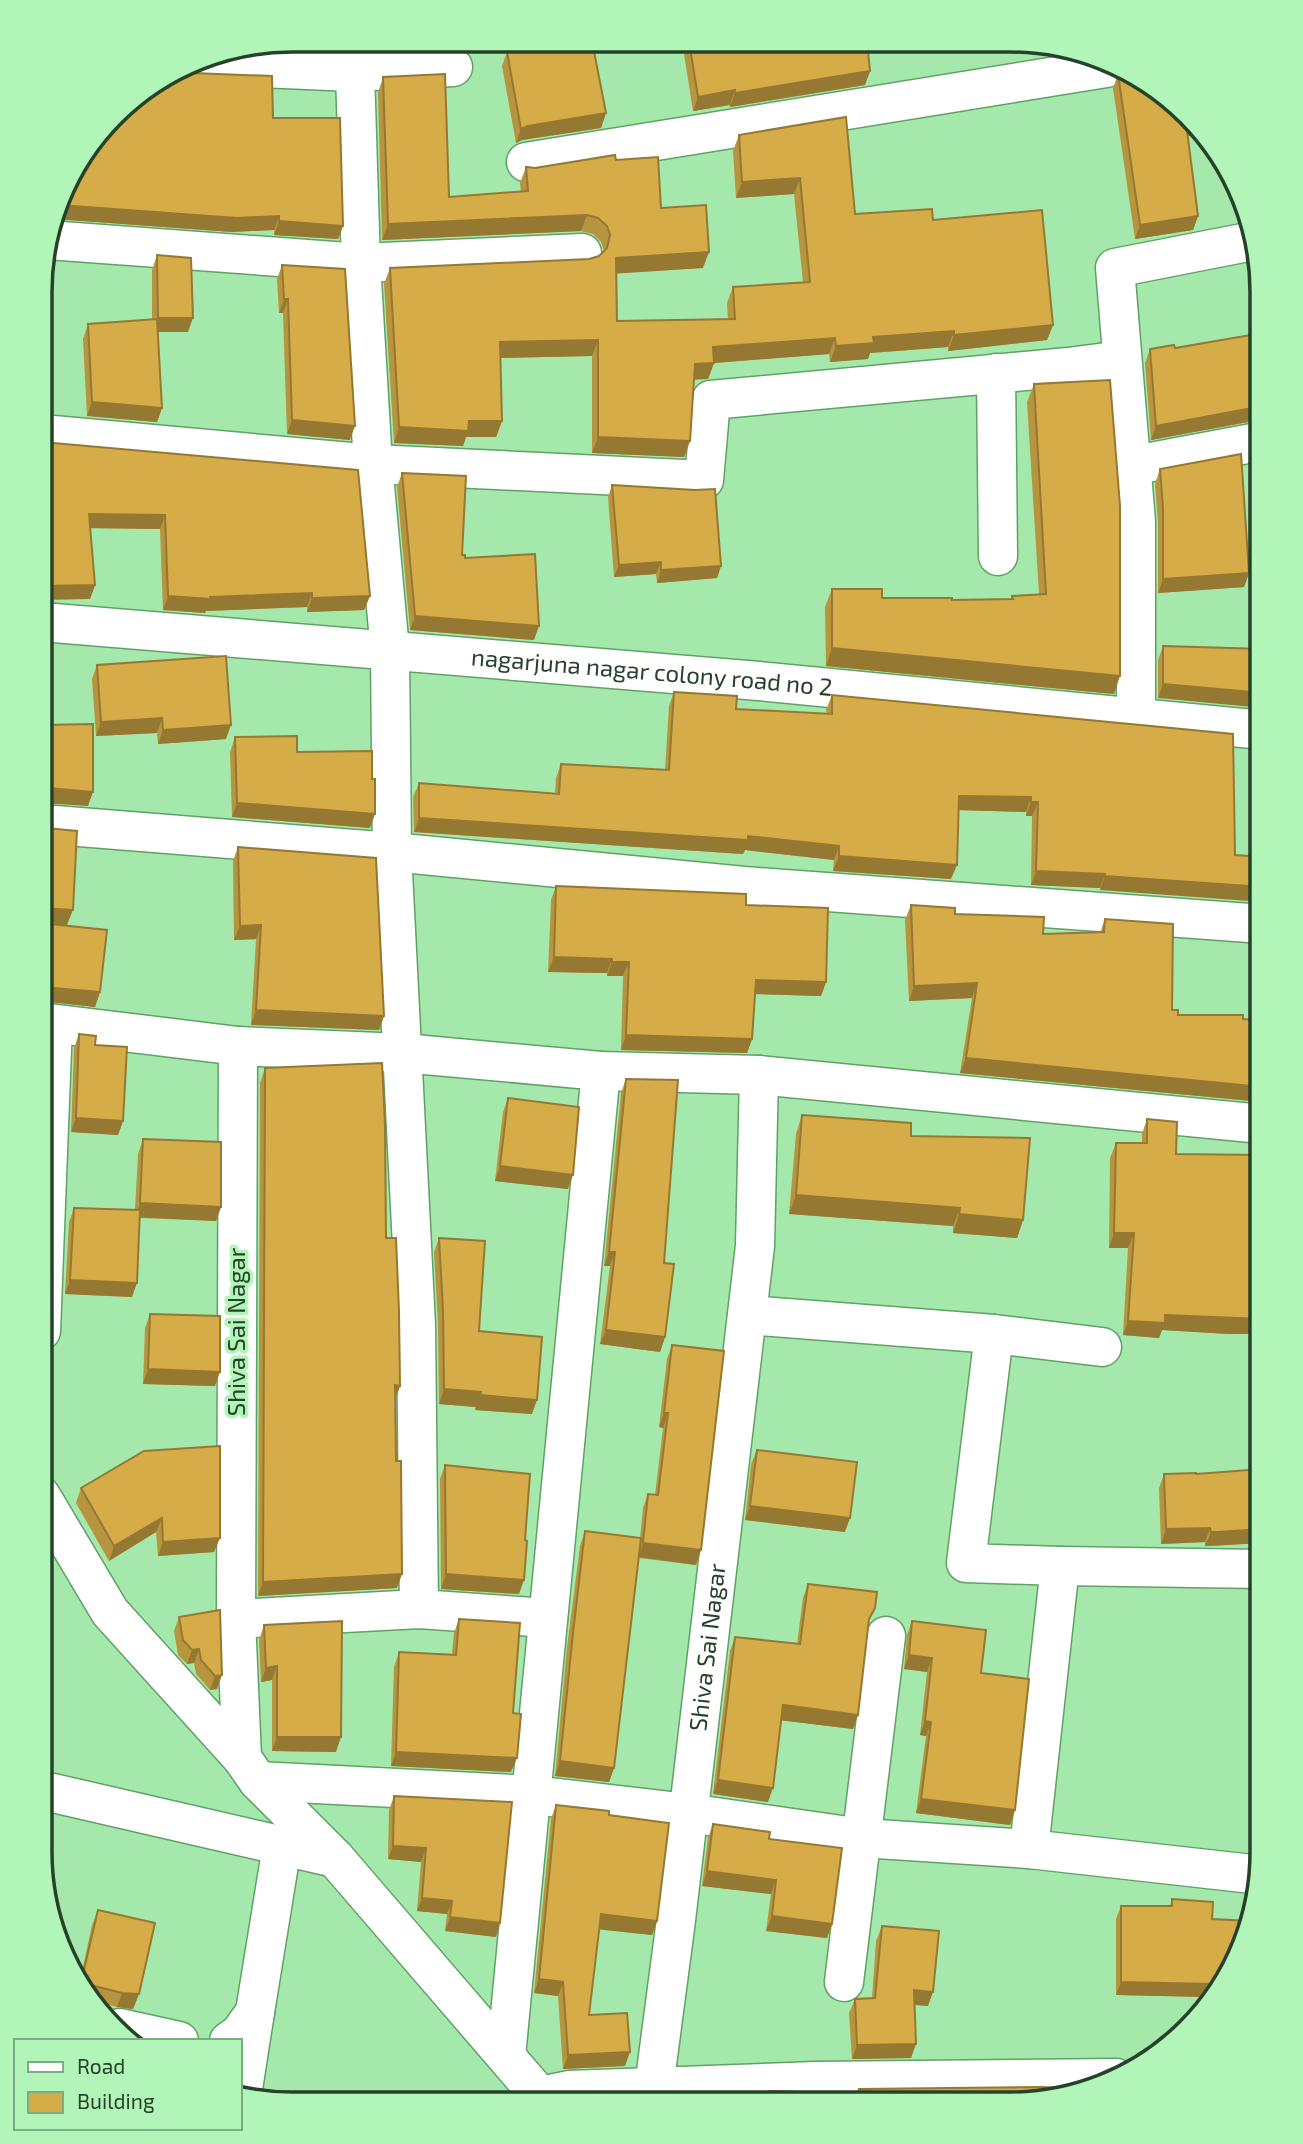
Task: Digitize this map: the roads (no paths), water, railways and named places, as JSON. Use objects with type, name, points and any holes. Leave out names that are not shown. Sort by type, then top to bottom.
[{"type":"street","points":[[224,63],[354,56],[453,67]]},
{"type":"street","points":[[354,56],[360,263],[373,464],[390,650],[392,852],[416,1325],[419,1609]]},
{"type":"street","points":[[526,162],[1098,69]]},
{"type":"street","points":[[59,241],[360,263],[582,253]]},
{"type":"street","points":[[1136,718],[1136,522],[1115,268],[1245,242]]},
{"type":"street","points":[[52,436],[373,464],[704,480],[711,400],[1122,360]]},
{"type":"street","points":[[996,373],[998,556]]},
{"type":"street","points":[[1130,466],[1250,443]]},
{"type":"street","name":"nagarjuna nagar colony road no 2","points":[[52,623],[760,681],[1250,730]]},
{"type":"street","points":[[52,825],[392,852],[744,886],[1250,923]]},
{"type":"street","points":[[52,1024],[239,1046],[402,1053],[601,1071],[759,1075],[1250,1123]]},
{"type":"street","name":"Shiva Sai Nagar","points":[[239,1046],[236,1619],[250,1770]]},
{"type":"street","points":[[506,2056],[601,1071]]},
{"type":"street","name":"Shiva Sai Nagar","points":[[654,2087],[755,1246],[759,1075]]},
{"type":"street","points":[[747,1315],[994,1334],[1102,1347]]},
{"type":"street","points":[[994,1334],[966,1563],[1250,1569]]},
{"type":"street","points":[[52,1514],[110,1612],[250,1770],[335,1858],[536,2091]]},
{"type":"street","points":[[1029,1849],[1060,1566]]},
{"type":"street","points":[[236,1619],[419,1609],[548,1618]]},
{"type":"street","points":[[844,1982],[886,1636]]},
{"type":"street","points":[[250,1770],[532,1795],[688,1813],[862,1838],[1029,1849],[1249,1874]]},
{"type":"street","points":[[52,1793],[335,1858]]},
{"type":"street","points":[[243,2086],[282,1846]]},
{"type":"street","points":[[232,2039],[240,2033],[255,2012]]},
{"type":"street","points":[[134,2031],[170,2039]]},
{"type":"street","points":[[566,2091],[816,2081],[1090,2078]]}]
